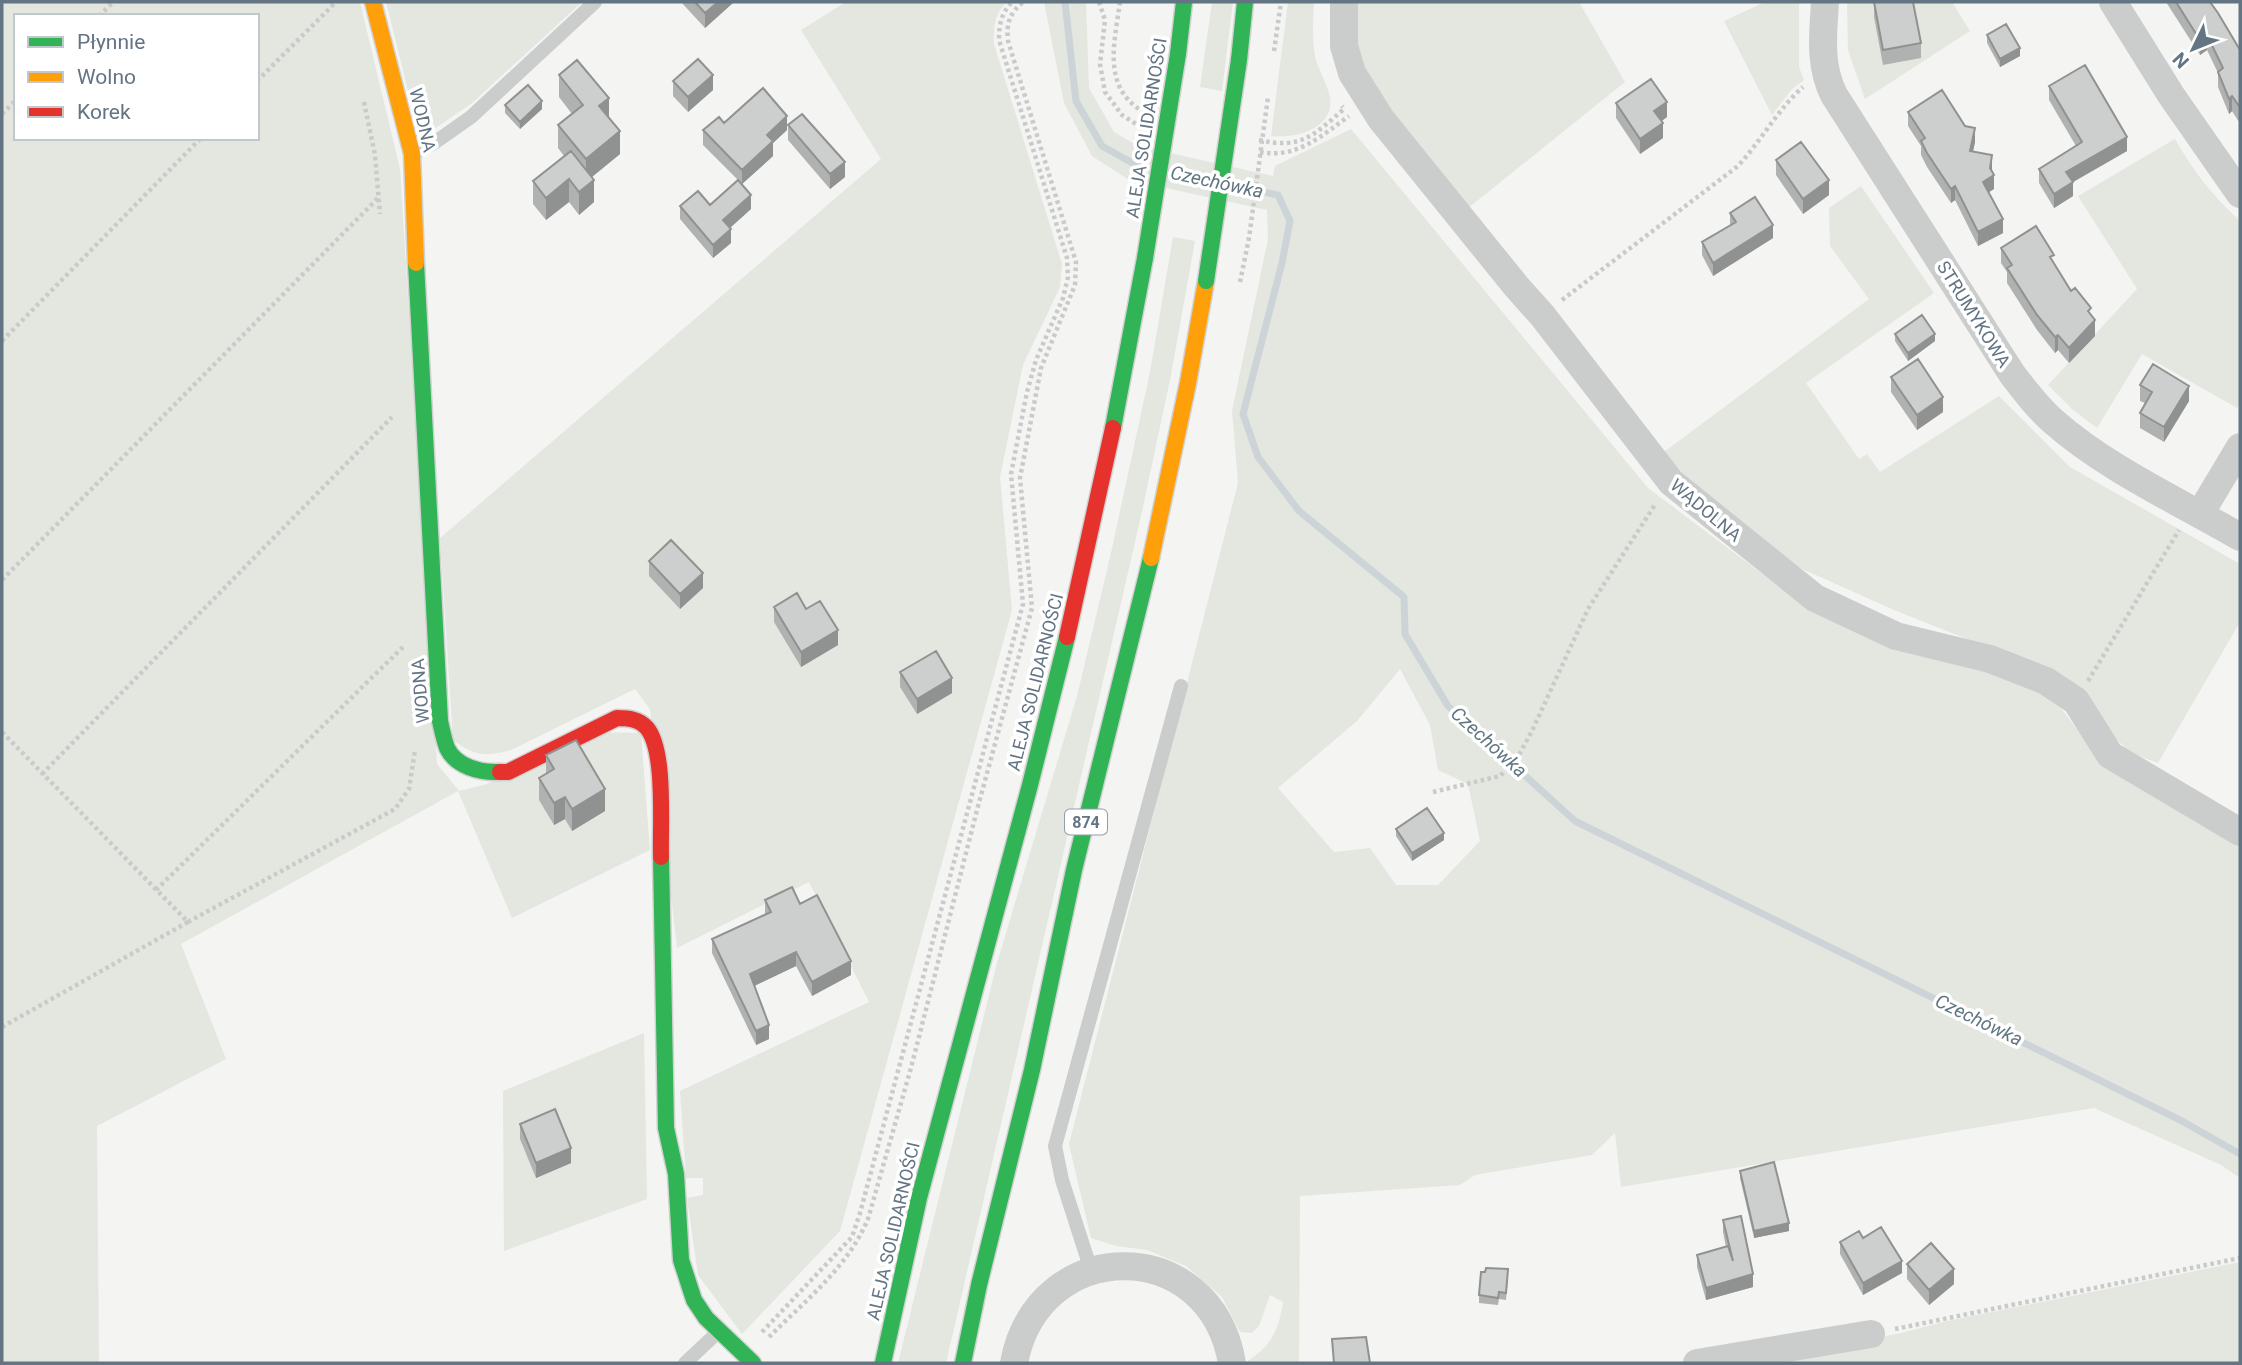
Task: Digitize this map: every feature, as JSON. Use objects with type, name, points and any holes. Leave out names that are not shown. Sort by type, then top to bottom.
[{"type":"main road","name":"WODNA","points":[[373,2],[412,154],[419,345],[440,721],[448,750],[465,766],[488,774],[508,772],[617,718],[630,716],[642,721],[656,743],[660,772],[666,1128],[676,1174],[681,1260],[694,1300],[719,1331]]},
{"type":"main road","name":"ALEJA SOLIDARNOŚCI","points":[[883,1363],[903,1264],[931,1149],[1030,785],[1072,616],[1124,378],[1178,54],[1184,2]]},
{"type":"main road","name":"874","points":[[962,1363],[1032,1070],[1074,870],[1144,590],[1188,383],[1206,281],[1245,2]]},
{"type":"main road","points":[[719,1331],[753,1363]]},
{"type":"street","name":"WĄDOLNA","points":[[1343,2],[1344,46],[1352,73],[1363,93],[1390,130],[1542,315],[1671,482],[1815,598],[1896,636],[1990,659],[2046,681],[2076,701],[2110,755],[2240,832]]},
{"type":"street","name":"STRUMYKOWA","points":[[1825,2],[1822,57],[1826,79],[2012,374],[2053,421],[2081,444],[2192,517],[2240,537]]},
{"type":"street","points":[[2113,2],[2171,95],[2240,194]]},
{"type":"street","points":[[2192,517],[2240,447]]},
{"type":"street","points":[[1014,1363],[1023,1330],[1036,1309],[1050,1294],[1091,1270],[1118,1266],[1141,1267],[1165,1274],[1200,1297],[1218,1319],[1232,1363]]},
{"type":"street","points":[[1697,1363],[1871,1334]]},
{"type":"lane","points":[[412,154],[434,143],[471,117],[596,2]]},
{"type":"lane","points":[[1091,1270],[1062,1181],[1055,1146],[1181,686]]},
{"type":"lane","points":[[685,1363],[719,1331]]},
{"type":"path","points":[[259,80],[336,2]]},
{"type":"path","points":[[754,1340],[852,1237],[1023,604],[1011,474],[1035,360],[1063,298],[1068,277],[1067,258],[999,40],[1002,13],[1012,2]]},
{"type":"path","points":[[762,1344],[848,1256],[860,1239],[868,1219],[911,1068],[1032,608],[1020,478],[1041,368],[1075,285],[1076,262],[1008,41],[1006,28],[1011,14],[1023,2]]},
{"type":"path","points":[[1098,2],[1105,20],[1100,64],[1105,92],[1122,115],[1139,126]]},
{"type":"path","points":[[1120,2],[1114,76],[1126,98],[1145,113]]},
{"type":"path","points":[[1542,315],[1738,166],[1757,146],[1794,95],[1813,80],[1826,79]]},
{"type":"path","points":[[362,91],[375,155],[382,225]]},
{"type":"path","points":[[1269,142],[1289,144],[1308,139],[1344,109],[1339,102]]},
{"type":"path","points":[[2,341],[199,140]]},
{"type":"path","points":[[2,580],[379,198]]},
{"type":"path","points":[[42,774],[395,414],[396,428]]},
{"type":"path","points":[[1433,792],[1500,776],[1516,760],[1532,732],[1588,608],[1671,482]]},
{"type":"path","points":[[2076,701],[2192,517]]},
{"type":"path","points":[[156,890],[408,642],[409,656]]},
{"type":"path","points":[[2,732],[188,922]]},
{"type":"path","points":[[2,1027],[395,809],[409,789],[415,751],[414,737]]},
{"type":"path","points":[[1871,1334],[2240,1258]]},
{"type":"shaded area","points":[[2,2],[360,2],[400,169],[437,764],[459,791],[487,784],[588,732],[641,733],[650,850],[512,918],[458,791],[181,944],[226,1059],[97,1126],[99,1363],[2,1363]]},
{"type":"shaded area","points":[[386,2],[582,2],[472,103],[427,134],[417,127]]},
{"type":"shaded area","points":[[846,2],[1007,2],[997,16],[994,44],[1062,264],[1060,287],[1023,365],[1000,477],[1012,610],[840,1231],[742,1334],[698,1275],[687,1198],[703,1195],[703,1178],[686,1178],[680,1091],[869,1002],[809,882],[677,948],[650,709],[635,689],[511,750],[480,754],[453,740],[440,538],[881,159],[801,30]]},
{"type":"shaded area","points":[[1044,2],[1086,2],[1089,88],[1114,132],[1138,146],[1273,176],[1275,166],[1351,129],[1648,488],[1789,594],[2051,695],[2105,766],[2240,847],[2240,1178],[2221,1165],[2094,1108],[1621,1187],[1615,1133],[1592,1155],[1475,1175],[1460,1185],[1300,1196],[1299,1363],[1245,1363],[1272,1338],[1283,1302],[1270,1295],[1259,1326],[1252,1333],[1240,1332],[1222,1297],[1186,1266],[1147,1250],[1116,1246],[1091,1238],[1069,1144],[1238,483],[1232,411],[1268,239],[1267,210],[1129,180],[1092,156],[1064,103]],"holes":[[[1400,669],[1430,725],[1438,770],[1468,784],[1480,841],[1438,885],[1396,885],[1370,848],[1334,852],[1278,788],[1357,721]]]},
{"type":"shaded area","points":[[1212,2],[1233,2],[1222,91],[1200,87]]},
{"type":"shaded area","points":[[1288,2],[1314,2],[1315,56],[1329,92],[1330,108],[1320,124],[1311,130],[1291,136],[1271,136]]},
{"type":"shaded area","points":[[1354,2],[1579,2],[1625,82],[1467,209],[1394,118],[1358,60]]},
{"type":"shaded area","points":[[1765,2],[1799,2],[1799,67],[1804,80],[1792,89],[1772,115],[1724,21]]},
{"type":"shaded area","points":[[1847,2],[1952,2],[1970,31],[1865,99],[1848,50]]},
{"type":"shaded area","points":[[2175,139],[2204,183],[2240,221],[2240,402],[2237,408],[2142,354],[2097,428],[2073,410],[2048,385],[2137,289],[2078,196]]},
{"type":"shaded area","points":[[1861,186],[1934,293],[1806,383],[1859,459],[1867,454],[1880,472],[1999,396],[2070,467],[2240,564],[2240,622],[2158,763],[2131,753],[2042,669],[1894,610],[1789,563],[1682,475],[1664,452],[1869,299],[1830,246],[1829,208]]},
{"type":"shaded area","points":[[1173,237],[1195,241],[1171,375],[946,1363],[898,1363],[997,963],[1077,696],[1150,372]]},
{"type":"shaded area","points":[[644,1033],[647,1199],[504,1251],[503,1091]]},
{"type":"shaded area","points":[[2240,1262],[2240,1363],[1747,1363],[1901,1333],[1947,1321]]},
{"type":"building","points":[[695,2],[718,2],[705,13]]},
{"type":"building","points":[[1874,2],[1913,2],[1921,43],[1883,50]]},
{"type":"building","points":[[2176,2],[2210,2],[2218,13],[2240,50],[2240,106],[2232,96],[2229,99],[2218,72],[2223,68],[2207,35],[2200,40]]},
{"type":"building","points":[[2006,24],[2020,48],[2000,59],[1987,35]]},
{"type":"building","points":[[698,59],[713,75],[688,97],[673,81]]},
{"type":"building","points":[[577,60],[609,98],[599,106],[620,131],[586,159],[558,125],[583,105],[559,75]]},
{"type":"building","points":[[2085,65],[2127,137],[2066,172],[2073,182],[2054,194],[2039,169],[2082,142],[2049,86]]},
{"type":"building","points":[[1651,79],[1667,102],[1654,111],[1663,123],[1640,139],[1616,103]]},
{"type":"building","points":[[528,85],[542,101],[520,122],[505,105]]},
{"type":"building","points":[[763,88],[787,116],[767,135],[773,141],[742,170],[703,130],[719,117],[724,123]]},
{"type":"building","points":[[1942,90],[1965,126],[1975,128],[1970,151],[1992,155],[1990,168],[1994,175],[1983,182],[2003,219],[1978,232],[1955,186],[1951,189],[1927,153],[1921,141],[1925,138],[1908,112]]},
{"type":"building","points":[[802,114],[845,162],[830,174],[788,125]]},
{"type":"building","points":[[1801,142],[1829,180],[1803,199],[1776,160]]},
{"type":"building","points":[[571,151],[594,180],[579,192],[569,179],[546,198],[533,181]]},
{"type":"building","points":[[738,180],[751,195],[723,220],[731,229],[713,245],[680,206],[698,191],[710,205]]},
{"type":"building","points":[[1755,197],[1773,225],[1713,263],[1702,242],[1736,222],[1730,213]]},
{"type":"building","points":[[2036,226],[2054,255],[2050,257],[2071,291],[2075,288],[2091,308],[2088,311],[2095,320],[2069,348],[2058,335],[2055,337],[2037,315],[2007,268],[2012,265],[2001,248]]},
{"type":"building","points":[[1922,315],[1935,334],[1908,353],[1895,334]]},
{"type":"building","points":[[1918,359],[1943,397],[1917,415],[1891,377]]},
{"type":"building","points":[[2153,364],[2189,386],[2164,427],[2140,413],[2152,392],[2140,385]]},
{"type":"building","points":[[671,540],[703,573],[680,594],[649,561]]},
{"type":"building","points":[[797,593],[806,609],[820,601],[838,630],[801,652],[774,607]]},
{"type":"building","points":[[936,651],[952,678],[917,699],[900,672]]},
{"type":"building","points":[[576,740],[605,789],[572,809],[565,797],[554,803],[539,778],[554,769],[546,755]]},
{"type":"building","points":[[1427,808],[1444,833],[1412,853],[1396,829]]},
{"type":"building","points":[[792,887],[800,904],[817,895],[851,961],[812,982],[796,952],[750,974],[769,1025],[756,1031],[712,939],[771,912],[765,900]]},
{"type":"building","points":[[555,1109],[571,1148],[536,1163],[520,1124]]},
{"type":"building","points":[[1774,1162],[1789,1223],[1754,1231],[1740,1171]]},
{"type":"building","points":[[1741,1216],[1753,1274],[1706,1288],[1697,1255],[1728,1246],[1733,1261],[1723,1220]]},
{"type":"building","points":[[1881,1227],[1902,1261],[1863,1283],[1840,1242],[1859,1231],[1863,1238]]},
{"type":"building","points":[[1931,1243],[1954,1269],[1929,1290],[1907,1264]]},
{"type":"building","points":[[1486,1268],[1508,1269],[1506,1293],[1499,1292],[1498,1298],[1479,1295],[1481,1272],[1485,1272]]},
{"type":"building","points":[[1366,1337],[1370,1363],[1334,1363],[1332,1339]]},
{"type":"waterway","name":"Czechówka","points":[[1065,2],[1076,101],[1102,146],[1136,165],[1148,168]]},
{"type":"waterway","name":"Czechówka","points":[[1169,172],[1209,181]]},
{"type":"waterway","name":"Czechówka","points":[[1231,185],[1278,195],[1290,221],[1282,263],[1243,414],[1258,457],[1299,511],[1404,597],[1405,634],[1448,706],[1575,821],[2182,1121],[2240,1154]]},
{"type":"traffic: fast","points":[[1178,54],[1184,2]]},
{"type":"traffic: fast","points":[[1239,60],[1245,2]]},
{"type":"traffic: fast","points":[[1145,258],[1178,54]]},
{"type":"traffic: fast","points":[[1206,281],[1239,60]]},
{"type":"traffic: fast","points":[[1113,428],[1145,258]]},
{"type":"traffic: fast","points":[[416,263],[440,721],[447,748],[456,760],[477,770],[500,772]]},
{"type":"traffic: fast","points":[[963,1363],[979,1285],[1032,1070],[1074,870],[1151,558]]},
{"type":"traffic: fast","points":[[883,1363],[919,1198],[1067,637]]},
{"type":"traffic: fast","points":[[661,857],[666,1128],[676,1174],[681,1260],[694,1300],[706,1318],[753,1363]]},
{"type":"traffic: slow","points":[[373,2],[412,154],[416,263]]},
{"type":"traffic: slow","points":[[1151,558],[1188,383],[1206,281]]},
{"type":"traffic: jam","points":[[1067,637],[1113,428]]},
{"type":"traffic: jam","points":[[500,772],[508,772],[617,718],[640,723],[647,728],[653,739],[660,771],[661,857]]}]
